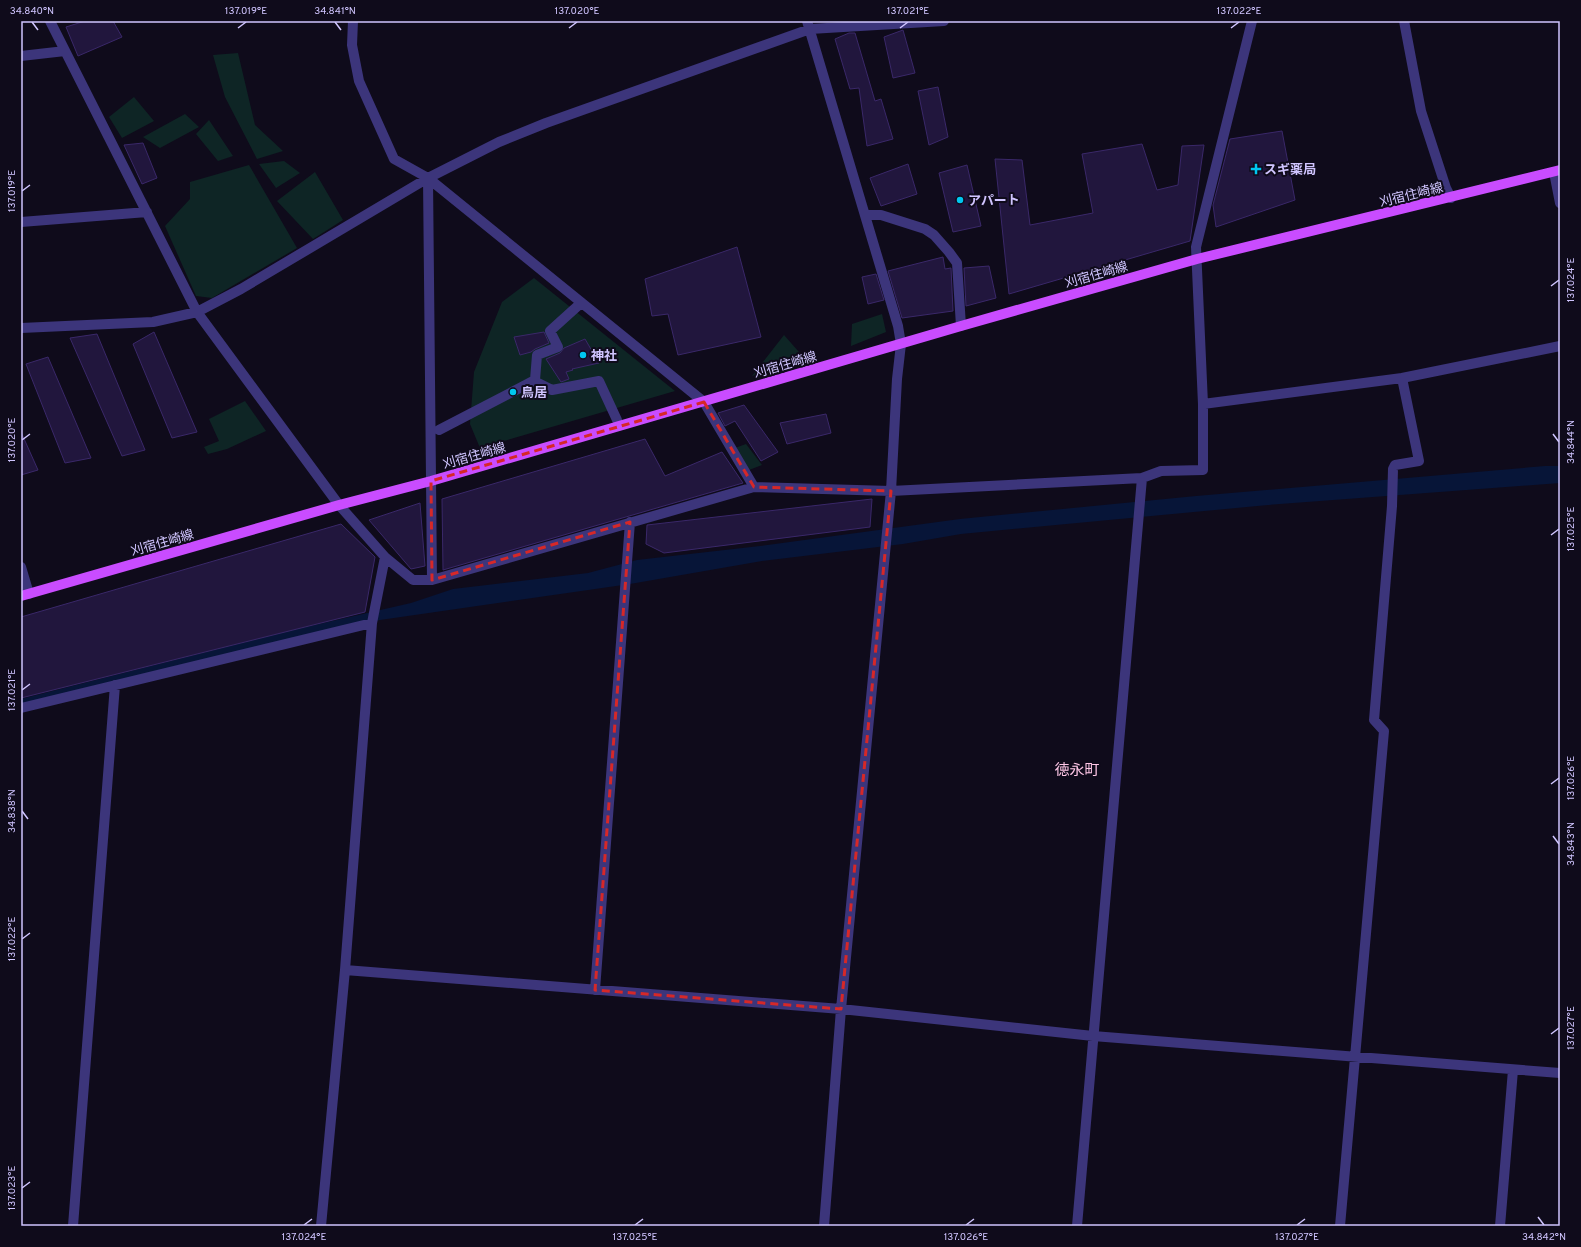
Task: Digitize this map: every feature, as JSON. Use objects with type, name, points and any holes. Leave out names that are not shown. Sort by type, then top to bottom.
[{"type":"main road","name":"刈宿住崎線","points":[[25,595],[339,505],[431,482],[961,326],[1197,259],[1557,171]]},
{"type":"street","points":[[50,21],[197,312],[339,505],[385,556],[413,580],[432,580],[754,487],[891,491],[1142,478],[1161,471],[1203,470],[1196,247],[1252,21]]},
{"type":"street","points":[[353,21],[352,45],[359,81],[394,159],[428,178],[704,402],[754,487]]},
{"type":"street","points":[[21,328],[153,322],[197,312],[240,290],[428,178],[499,142],[546,123],[808,25],[944,21]]},
{"type":"street","points":[[1404,21],[1421,110],[1446,188],[1451,198]]},
{"type":"street","points":[[808,25],[898,326],[901,344],[897,379],[891,491],[841,1009],[824,1226]]},
{"type":"street","points":[[21,56],[65,51]]},
{"type":"street","points":[[1557,171],[1560,203]]},
{"type":"street","points":[[428,178],[432,580]]},
{"type":"street","points":[[21,222],[147,212]]},
{"type":"street","points":[[865,215],[881,215],[925,229],[934,235],[949,252],[957,263],[961,326]]},
{"type":"street","points":[[534,381],[537,355],[558,347],[550,331],[581,302]]},
{"type":"street","points":[[1202,404],[1402,378],[1560,346]]},
{"type":"street","points":[[1340,1226],[1384,731],[1374,720],[1392,514],[1393,469],[1394,465],[1419,461],[1402,378]]},
{"type":"street","points":[[534,381],[552,390],[599,382],[617,420]]},
{"type":"street","points":[[440,430],[534,381]]},
{"type":"street","points":[[1077,1226],[1142,478]]},
{"type":"street","points":[[595,990],[630,522]]},
{"type":"street","points":[[321,1226],[344,970],[372,623],[385,556]]},
{"type":"street","points":[[21,567],[25,595]]},
{"type":"street","points":[[21,708],[372,623]]},
{"type":"street","points":[[74,1226],[115,685]]},
{"type":"street","points":[[344,970],[841,1009],[1093,1036],[1560,1073]]},
{"type":"street","points":[[1500,1226],[1513,1070]]},
{"type":"highlighted area","points":[[704,402],[754,487],[891,491],[841,1009],[595,990],[630,522],[432,580],[431,481]]},
{"type":"green space","points":[[238,53],[255,125],[283,151],[257,159],[225,97],[213,55]]},
{"type":"green space","points":[[134,97],[154,121],[122,138],[109,117]]},
{"type":"green space","points":[[185,114],[199,127],[160,148],[143,137]]},
{"type":"green space","points":[[209,120],[233,156],[218,161],[196,134]]},
{"type":"green space","points":[[284,161],[300,173],[276,188],[259,164]]},
{"type":"green space","points":[[249,165],[297,248],[212,298],[196,296],[165,226],[190,199],[190,182]]},
{"type":"green space","points":[[315,172],[343,220],[313,239],[277,201]]},
{"type":"green space","points":[[534,278],[675,391],[480,448],[470,424],[474,372],[502,302]]},
{"type":"green space","points":[[882,314],[886,332],[851,346],[852,324]]},
{"type":"green space","points":[[784,335],[806,360],[752,376]]},
{"type":"green space","points":[[245,401],[266,431],[227,449],[208,454],[204,447],[219,441],[209,419]]},
{"type":"green space","points":[[746,444],[762,465],[749,470],[735,448]]},
{"type":"water","points":[[1545,466],[1560,466],[1560,483],[1268,505],[961,534],[903,544],[762,561],[630,584],[380,620],[21,707],[21,699],[284,632],[411,603],[453,589],[588,573],[637,560],[760,546],[960,519],[1196,496]]},
{"type":"building","points":[[85,21],[113,21],[122,37],[78,56],[66,27]]},
{"type":"building","points":[[903,30],[915,73],[893,78],[884,37]]},
{"type":"building","points":[[849,33],[855,33],[875,101],[881,99],[893,139],[867,146],[859,88],[850,89],[835,39]]},
{"type":"building","points":[[938,87],[948,137],[929,145],[918,91]]},
{"type":"building","name":"スギ薬局","points":[[1282,131],[1295,200],[1216,227],[1213,205],[1230,139]]},
{"type":"building","points":[[143,143],[157,178],[142,184],[124,145]]},
{"type":"building","points":[[1142,144],[1157,190],[1178,185],[1182,146],[1204,145],[1190,241],[1009,294],[995,159],[1022,160],[1030,225],[1093,213],[1082,154]]},
{"type":"building","points":[[908,164],[917,194],[881,206],[870,178]]},
{"type":"building","name":"アパート","points":[[967,165],[981,226],[953,232],[939,173]]},
{"type":"building","points":[[737,247],[761,337],[678,355],[668,314],[652,316],[645,279]]},
{"type":"building","points":[[943,257],[945,269],[951,268],[953,311],[902,318],[888,271]]},
{"type":"building","points":[[989,266],[996,298],[966,306],[964,268]]},
{"type":"building","points":[[876,274],[884,300],[868,304],[862,277]]},
{"type":"building","points":[[154,332],[197,432],[172,438],[133,344]]},
{"type":"building","points":[[544,332],[549,343],[531,352],[520,355],[514,337]]},
{"type":"building","points":[[97,334],[145,450],[122,456],[70,338]]},
{"type":"building","points":[[585,339],[599,363],[572,369],[573,370],[566,372],[569,379],[561,382],[546,359],[560,353],[564,348]]},
{"type":"building","points":[[48,357],[91,458],[65,463],[26,364]]},
{"type":"building","points":[[744,405],[778,452],[761,461],[735,421],[725,426],[718,413]]},
{"type":"building","points":[[826,414],[831,433],[787,444],[780,423]]},
{"type":"building","points":[[21,432],[38,470],[21,475]]},
{"type":"building","points":[[645,439],[665,476],[722,452],[743,483],[443,570],[442,499]]},
{"type":"building","points":[[872,499],[870,527],[664,553],[646,544],[647,525]]},
{"type":"building","points":[[420,503],[425,566],[411,569],[369,520]]},
{"type":"building","points":[[341,524],[375,557],[365,612],[21,698],[21,617]]},
{"type":"place","name":"スギ薬局","points":[[1256,169]]},
{"type":"place","name":"アパート","points":[[960,200]]},
{"type":"place","name":"神社","points":[[583,355]]},
{"type":"place","name":"鳥居","points":[[513,392]]},
{"type":"district","name":"徳永町","points":[[1077,770]]}]
